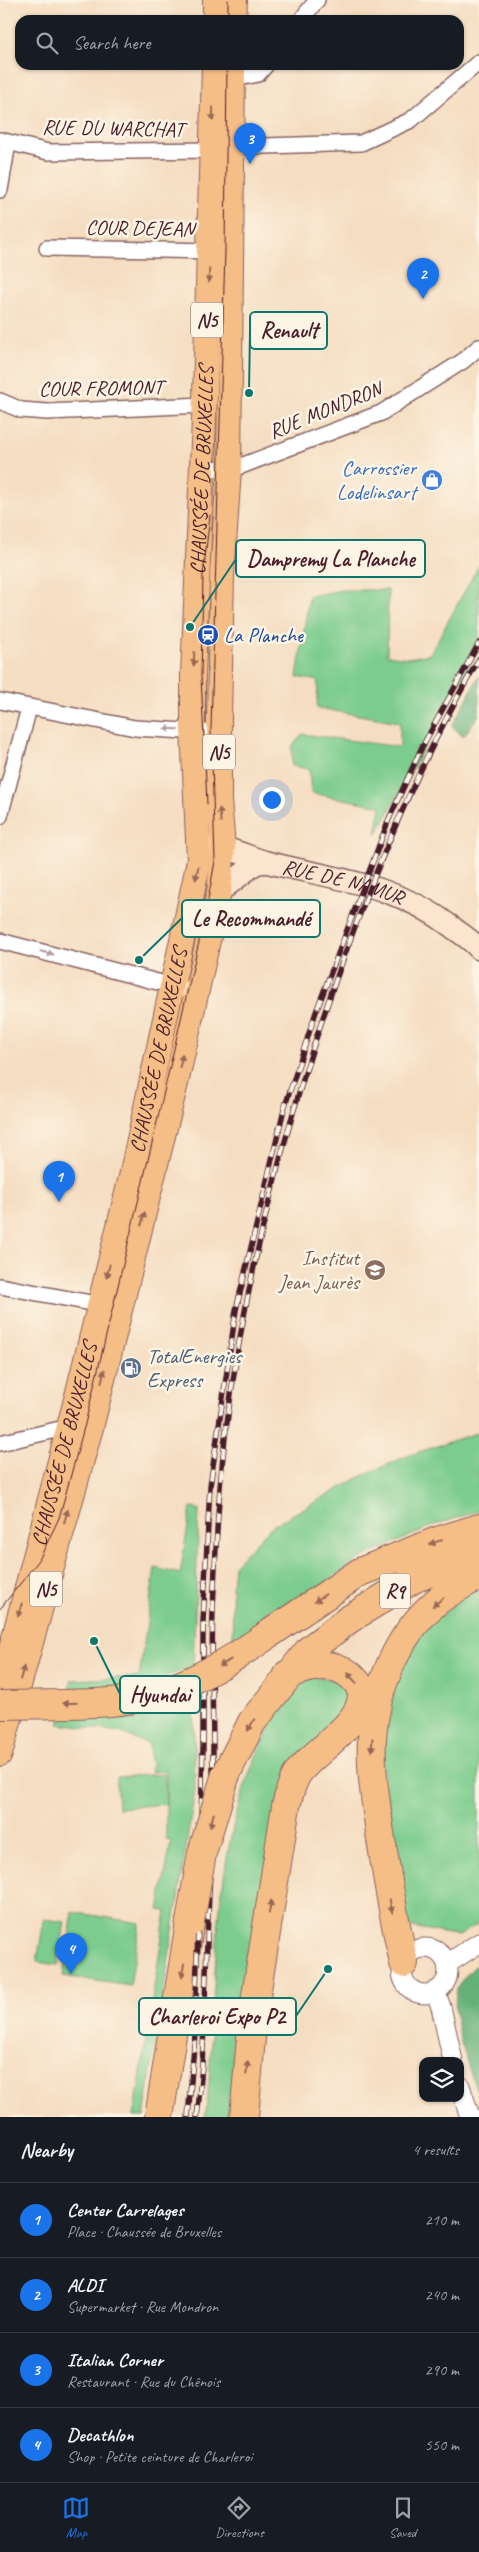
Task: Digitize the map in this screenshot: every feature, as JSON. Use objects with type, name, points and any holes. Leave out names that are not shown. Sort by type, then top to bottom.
[{"type":"highway","points":[[0,1705],[111,1702],[165,1691],[197,1679],[227,1663],[352,1577],[437,1542],[479,1528]]},
{"type":"highway","name":"R9","points":[[159,2117],[202,1853],[226,1774],[252,1722],[308,1650],[318,1642],[348,1620],[415,1578],[479,1555]]},
{"type":"highway","points":[[318,1642],[340,1606],[394,1559]]},
{"type":"highway","points":[[404,1963],[390,1903],[376,1808],[371,1755],[375,1720],[388,1669],[414,1624],[434,1603],[479,1576]]},
{"type":"highway","points":[[244,2117],[252,2016],[285,1814],[292,1784],[304,1765],[350,1724],[360,1706],[360,1689],[354,1678],[340,1668],[329,1666],[306,1668],[284,1680]]},
{"type":"main road","points":[[215,0],[215,15]]},
{"type":"main road","points":[[234,15],[235,0]]},
{"type":"main road","name":"CHAUSSÉE DE BRUXELLES","points":[[0,1691],[69,1428],[110,1308],[196,992],[219,892],[223,848],[219,800],[222,575],[229,469],[228,380],[221,251],[224,73]]},
{"type":"main road","name":"CHAUSSÉE DE BRUXELLES","points":[[0,1754],[92,1424],[110,1308],[199,861],[192,730],[201,468],[204,405],[221,251]]},
{"type":"main road","name":"RUE DE NAMUR","points":[[199,846],[223,848],[266,862],[363,883],[408,899],[438,916],[477,946]]},
{"type":"main road","points":[[219,892],[255,864],[266,862]]},
{"type":"street","points":[[305,15],[316,0]]},
{"type":"street","name":"RUE DU WARCHAT","points":[[0,190],[4,141],[48,152],[222,149],[361,143],[411,120],[479,62]]},
{"type":"street","points":[[224,73],[258,74],[262,70]]},
{"type":"street","name":"COUR DEJEAN","points":[[47,248],[221,251]]},
{"type":"street","name":"RUE MONDRON","points":[[201,468],[229,469],[381,413],[463,361],[479,347]]},
{"type":"street","name":"COUR FROMONT","points":[[0,401],[21,410],[47,412],[204,405]]},
{"type":"street","points":[[0,701],[135,728],[219,733]]},
{"type":"street","points":[[0,816],[29,708]]},
{"type":"street","points":[[0,941],[196,992]]},
{"type":"street","points":[[0,1286],[110,1308]]},
{"type":"street","points":[[0,1443],[92,1424]]},
{"type":"street","points":[[447,1964],[479,1943]]},
{"type":"street","points":[[427,1948],[440,1954],[447,1964],[447,1978],[435,1991],[428,1993],[413,1990],[404,1978],[404,1963],[414,1952],[427,1948]]},
{"type":"street","points":[[435,1991],[452,2057]]},
{"type":"street","points":[[464,2098],[470,2117]]},
{"type":"green space","points":[[479,565],[479,649],[376,835],[381,806],[311,793],[309,769],[292,766],[292,747],[302,734],[400,747],[400,722],[317,708],[318,681],[297,677],[309,596],[342,590],[388,590],[387,655],[408,658],[430,654]]},
{"type":"green space","points":[[479,676],[479,715],[463,737],[452,726]]},
{"type":"green space","points":[[479,1432],[479,1511],[435,1525],[363,1557],[233,1645],[232,1588],[234,1565],[272,1526],[362,1476],[407,1456]]},
{"type":"green space","points":[[191,1507],[199,1509],[193,1667],[143,1684],[110,1690],[71,1691],[71,1680],[139,1677],[155,1568],[180,1574]]},
{"type":"green space","points":[[479,1585],[479,1923],[459,1936],[407,1926],[383,1772],[383,1727],[398,1672],[423,1629]]},
{"type":"green space","points":[[311,1676],[348,1682],[351,1706],[294,1765],[238,2117],[205,2117],[209,2083],[216,1951],[224,1874],[231,1836],[253,1763],[269,1730],[287,1700]]},
{"type":"green space","points":[[193,1692],[195,1790],[144,2117],[134,2117],[166,1911],[159,1910],[171,1841],[166,1840],[166,1771],[151,1772],[149,1744],[119,1732],[59,1724],[62,1714]]},
{"type":"green space","points":[[164,1774],[166,1804],[118,1808],[116,1777]]},
{"type":"green space","points":[[73,1912],[140,1923],[130,1986],[63,1976]]},
{"type":"green space","points":[[44,1919],[65,1922],[58,1965],[37,1962]]},
{"type":"green space","points":[[479,1963],[479,2097],[462,2046],[455,2007],[459,1985]]},
{"type":"tram line","points":[[228,0],[228,15]]},
{"type":"tram line","points":[[0,1609],[39,1560],[59,1518],[85,1424],[153,1139],[205,916],[215,861],[211,729],[225,251],[227,70]]},
{"type":"tram line","points":[[207,804],[201,676],[203,575],[210,515]]},
{"type":"railway","points":[[188,2117],[195,2034],[203,1747],[203,1622],[210,1486],[236,1310],[284,1109],[316,1012],[389,819],[422,747],[479,643]]},
{"type":"railway","points":[[197,2117],[204,2030],[212,1830],[212,1630],[220,1484],[238,1350],[249,1292],[261,1235],[291,1121],[307,1065],[345,954],[405,804],[440,730],[479,659]]},
{"type":"place","name":"Italian Corner","points":[[250,164]]},
{"type":"place","name":"ALDI","points":[[423,299]]},
{"type":"place","name":"Renault","points":[[249,393]]},
{"type":"place","name":"Carrossier Lodelinsart","points":[[432,480]]},
{"type":"place","name":"Dampremy La Planche","points":[[190,627]]},
{"type":"place","name":"La Planche","points":[[208,635]]},
{"type":"place","name":"Le Recommandé","points":[[139,960]]},
{"type":"place","name":"Center Carrelages","points":[[59,1202]]},
{"type":"place","name":"Institut Jean Jaurès","points":[[375,1270]]},
{"type":"place","name":"TotalEnergies Express","points":[[131,1368]]},
{"type":"place","name":"Hyundai","points":[[94,1641]]},
{"type":"place","name":"Charleroi Expo P2","points":[[328,1969]]},
{"type":"place","name":"Decathlon","points":[[71,1974]]}]
